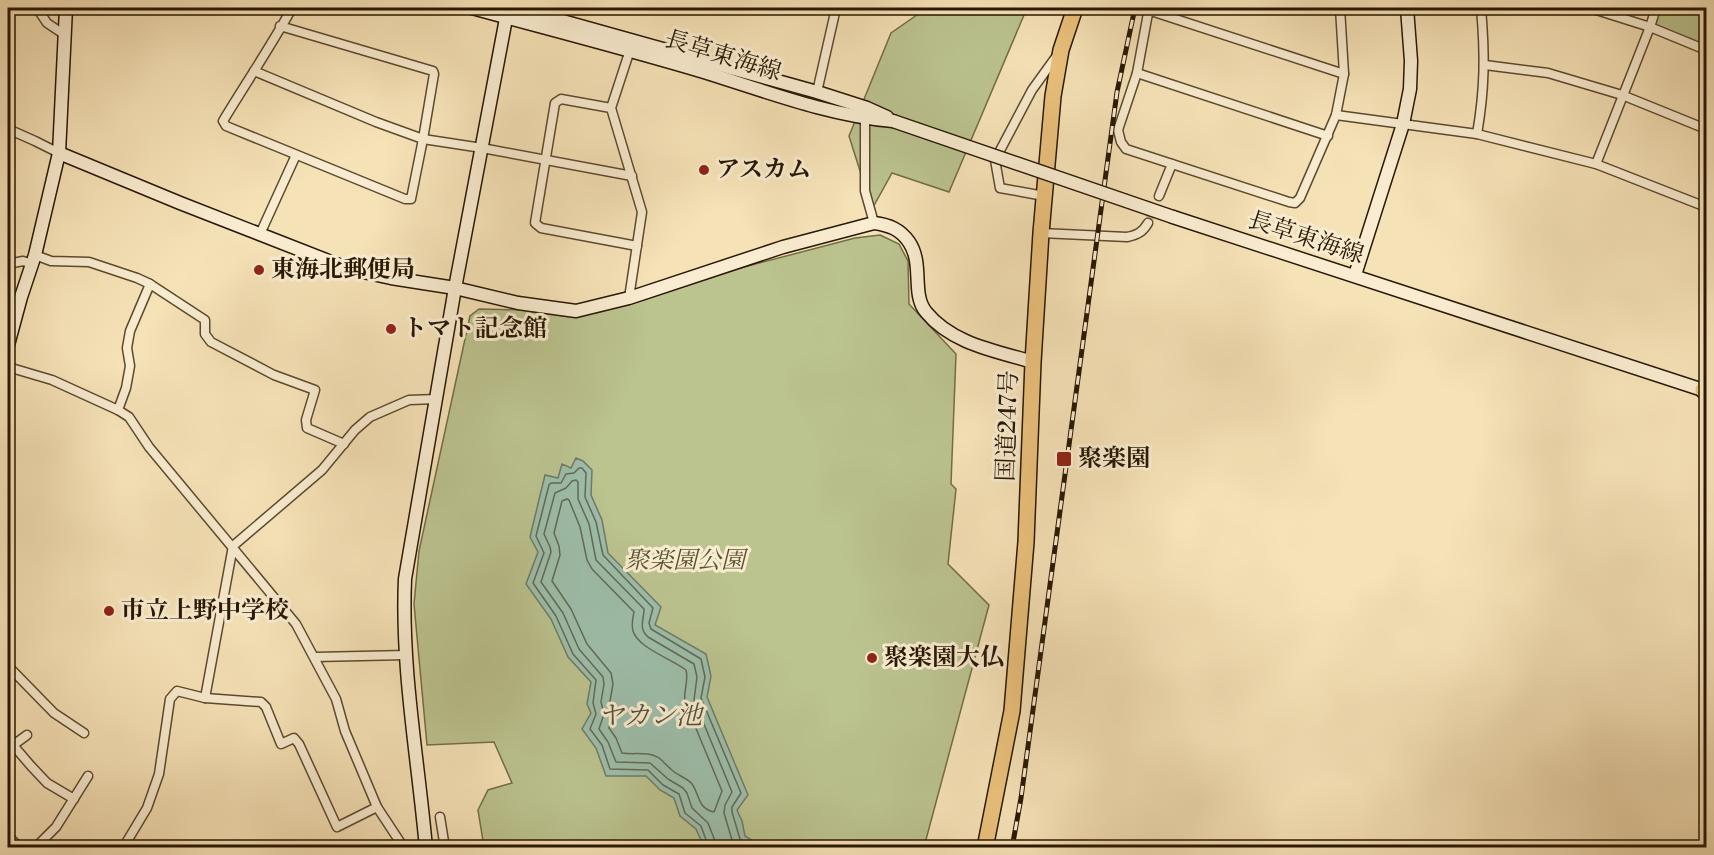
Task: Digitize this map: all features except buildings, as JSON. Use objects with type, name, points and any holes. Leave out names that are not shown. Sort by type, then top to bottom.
[{"type":"highway","name":"国道247号","points":[[985,848],[1012,711],[1026,542],[1041,232],[1053,96],[1061,50],[1075,8]]},
{"type":"street","points":[[37,8],[47,23],[65,35]]},
{"type":"street","points":[[8,345],[34,260],[59,153],[66,8]]},
{"type":"street","points":[[280,26],[433,71],[411,199],[405,199],[225,126],[223,121],[254,72],[280,26],[292,8]]},
{"type":"street","name":"長草東海線","points":[[472,8],[507,12],[823,108],[866,118],[893,121]]},
{"type":"street","name":"長草東海線","points":[[516,8],[867,108],[893,121],[1173,217],[1705,391]]},
{"type":"street","points":[[817,92],[836,8]]},
{"type":"street","points":[[1340,8],[1344,74],[1336,115],[1300,198],[1295,203],[1126,149],[1121,142],[1118,130],[1137,73],[1149,9],[1344,74]]},
{"type":"street","points":[[1355,275],[1403,124],[1410,89],[1407,8]]},
{"type":"street","points":[[1477,134],[1483,99],[1485,65],[1481,8]]},
{"type":"street","points":[[1590,8],[1650,27],[1707,50]]},
{"type":"street","points":[[1596,164],[1656,8]]},
{"type":"street","points":[[426,848],[406,655],[404,603],[406,569],[455,288],[507,12]]},
{"type":"street","points":[[629,298],[642,212],[612,108],[630,50]]},
{"type":"street","points":[[1044,196],[1000,188],[995,160],[1032,90],[1061,50]]},
{"type":"street","points":[[1485,65],[1548,73],[1622,95],[1707,129]]},
{"type":"street","points":[[254,72],[423,139],[632,176]]},
{"type":"street","points":[[1137,73],[1328,136]]},
{"type":"street","points":[[612,108],[561,99],[555,103],[535,222],[541,228],[637,246]]},
{"type":"street","points":[[1336,115],[1477,134],[1596,164],[1707,207]]},
{"type":"street","points":[[866,118],[865,191],[874,223]]},
{"type":"street","points":[[8,129],[59,153],[180,203],[349,269],[455,288],[518,303],[576,311],[629,298],[783,247],[874,223],[885,224],[898,230],[914,250],[919,296],[924,310],[944,329],[978,346],[1033,362]]},
{"type":"street","points":[[260,234],[296,155]]},
{"type":"street","points":[[1159,196],[1172,164]]},
{"type":"street","points":[[1041,232],[1127,237],[1143,231],[1148,223]]},
{"type":"street","points":[[8,264],[34,260],[90,262],[150,284],[205,320],[205,334],[211,342],[274,375],[315,390],[306,420],[308,428],[344,444]]},
{"type":"street","points":[[118,410],[126,388],[130,366],[128,348],[130,331],[150,284]]},
{"type":"street","points":[[8,367],[52,380],[129,417],[149,447],[296,624],[336,699],[345,731],[377,807],[404,848]]},
{"type":"street","points":[[205,698],[233,546],[322,470],[355,430],[370,417],[409,400],[436,399]]},
{"type":"street","points":[[315,657],[406,655]]},
{"type":"street","points":[[8,666],[54,713],[84,733]]},
{"type":"street","points":[[123,848],[147,808],[159,774],[170,699],[177,691],[205,698],[261,702],[266,707],[281,744],[294,738],[299,744],[337,827],[377,807]]},
{"type":"street","points":[[27,735],[10,747],[47,783],[74,799]]},
{"type":"street","points":[[35,848],[56,827],[88,776]]},
{"type":"street","points":[[440,817],[445,848]]},
{"type":"street","points":[[8,836],[20,848]]},
{"type":"green space","points":[[922,8],[1027,8],[949,192],[892,173],[872,209],[849,136],[891,33],[924,10]]},
{"type":"green space","points":[[1658,8],[1706,8],[1706,50],[1650,27]]},
{"type":"green space","name":"聚楽園公園","points":[[880,235],[899,244],[908,261],[909,304],[956,354],[951,484],[956,489],[948,564],[989,605],[924,847],[484,847],[478,810],[488,790],[512,783],[494,742],[427,745],[414,604],[419,551],[470,316],[479,309],[576,311],[855,238]]},
{"type":"water","name":"ヤカン池","points":[[576,458],[592,470],[591,495],[602,520],[608,553],[661,607],[655,625],[706,654],[711,676],[707,697],[748,795],[737,810],[745,836],[763,847],[704,847],[696,829],[680,816],[674,798],[660,790],[646,776],[606,776],[596,748],[582,729],[591,713],[587,704],[591,682],[568,657],[551,619],[526,584],[538,552],[530,537],[545,475],[558,478],[562,464],[571,468]]},
{"type":"tunnel","points":[[1148,223],[1159,196]]},
{"type":"railway","points":[[1012,848],[1021,798],[1117,92],[1135,8]]},
{"type":"place","name":"アスカム","points":[[704,170]]},
{"type":"place","name":"東海北郵便局","points":[[259,270]]},
{"type":"place","name":"トマト記念館","points":[[391,329]]},
{"type":"place","name":"聚楽園","points":[[1064,459]]},
{"type":"place","name":"市立上野中学校","points":[[109,611]]},
{"type":"place","name":"聚楽園大仏","points":[[872,658]]}]
